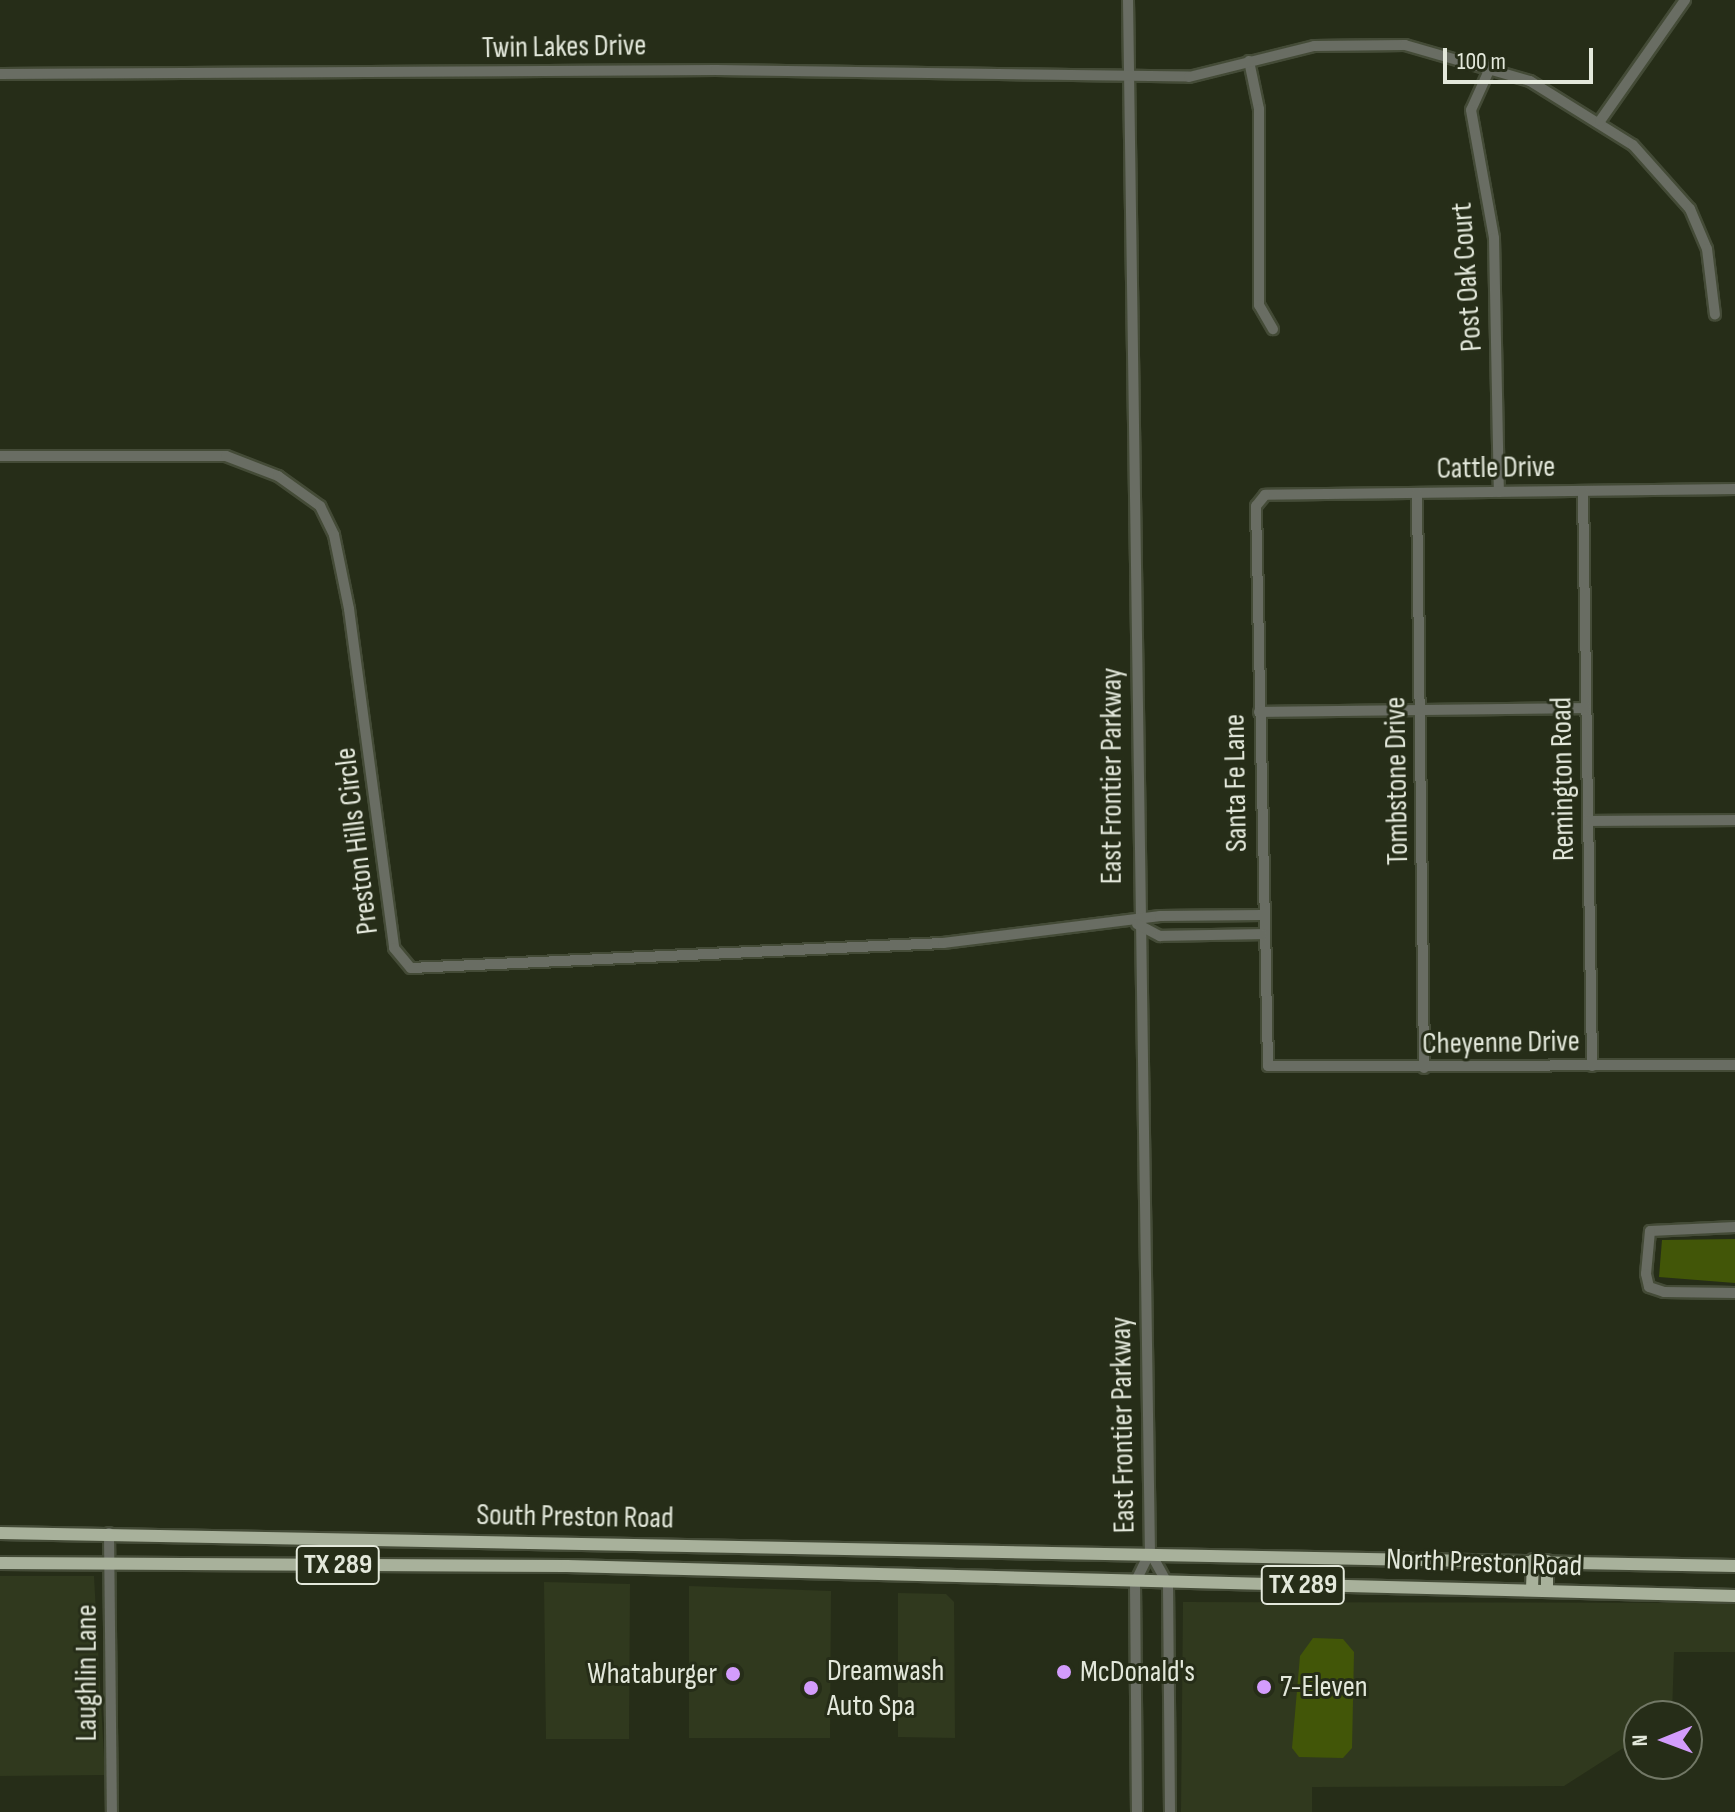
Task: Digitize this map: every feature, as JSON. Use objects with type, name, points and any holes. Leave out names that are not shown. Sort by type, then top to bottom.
[{"type":"main road","name":"South Preston Road","points":[[0,1533],[1150,1552]]},
{"type":"main road","name":"North Preston Road","points":[[1150,1552],[1735,1566]]},
{"type":"main road","points":[[1532,1589],[1533,1560]]},
{"type":"main road","points":[[1547,1561],[1547,1590]]},
{"type":"main road","name":"South Preston Road","points":[[0,1563],[110,1562],[1135,1583]]},
{"type":"main road","name":"North Preston Road","points":[[1135,1583],[1532,1589],[1735,1596]]},
{"type":"street","name":"East Frontier Parkway","points":[[1128,0],[1137,924],[1150,1552]]},
{"type":"street","points":[[1600,121],[1685,0]]},
{"type":"street","name":"Twin Lakes Drive","points":[[0,74],[1189,77],[1249,61],[1375,43],[1491,66],[1600,121],[1668,177],[1690,209],[1707,249],[1715,315]]},
{"type":"street","points":[[1249,61],[1259,109],[1259,305],[1273,329]]},
{"type":"street","name":"Post Oak Court","points":[[1491,66],[1471,124],[1494,238],[1499,492]]},
{"type":"street","name":"Preston Hills Circle","points":[[0,456],[226,456],[278,476],[320,506],[334,535],[349,609],[392,938],[411,968],[943,943],[1137,924]]},
{"type":"street","name":"Cattle Drive","points":[[1259,499],[1417,493],[1735,489]]},
{"type":"street","name":"Remington Road","points":[[1583,491],[1592,1066]]},
{"type":"street","name":"Tombstone Drive","points":[[1417,493],[1424,1068]]},
{"type":"street","name":"Santa Fe Lane","points":[[1259,499],[1262,934],[1268,1066]]},
{"type":"street","points":[[1259,712],[1586,708]]},
{"type":"street","points":[[1588,821],[1735,820]]},
{"type":"street","points":[[1137,924],[1160,916],[1262,915]]},
{"type":"street","points":[[1137,924],[1160,936],[1262,934]]},
{"type":"street","name":"Cheyenne Drive","points":[[1268,1066],[1735,1065]]},
{"type":"street","points":[[1735,1227],[1650,1231],[1646,1274],[1649,1287],[1664,1292],[1735,1293]]},
{"type":"street","name":"Laughlin Lane","points":[[109,1533],[112,1812]]},
{"type":"street","points":[[1137,1812],[1135,1583],[1150,1552]]},
{"type":"street","points":[[1150,1552],[1168,1584],[1170,1812]]},
{"type":"shaded area","points":[[0,1576],[94,1576],[105,1775],[0,1776]]},
{"type":"shaded area","points":[[544,1582],[630,1584],[629,1739],[546,1739]]},
{"type":"shaded area","points":[[689,1586],[831,1591],[830,1738],[689,1738]]},
{"type":"shaded area","points":[[898,1593],[946,1594],[954,1602],[955,1738],[898,1737]]},
{"type":"shaded area","points":[[1183,1602],[1735,1603],[1735,1652],[1674,1652],[1672,1700],[1623,1700],[1623,1748],[1564,1786],[1312,1787],[1312,1812],[1181,1812]]},
{"type":"green space","points":[[1735,1239],[1735,1283],[1659,1277],[1662,1240]]},
{"type":"green space","points":[[1313,1638],[1343,1639],[1354,1652],[1352,1748],[1343,1758],[1299,1757],[1292,1748],[1300,1656]]},
{"type":"place","name":"McDonald's","points":[[1064,1672]]},
{"type":"place","name":"Whataburger","points":[[733,1674]]},
{"type":"place","name":"7-Eleven","points":[[1264,1687]]},
{"type":"place","name":"Dreamwash Auto Spa","points":[[811,1688]]}]
